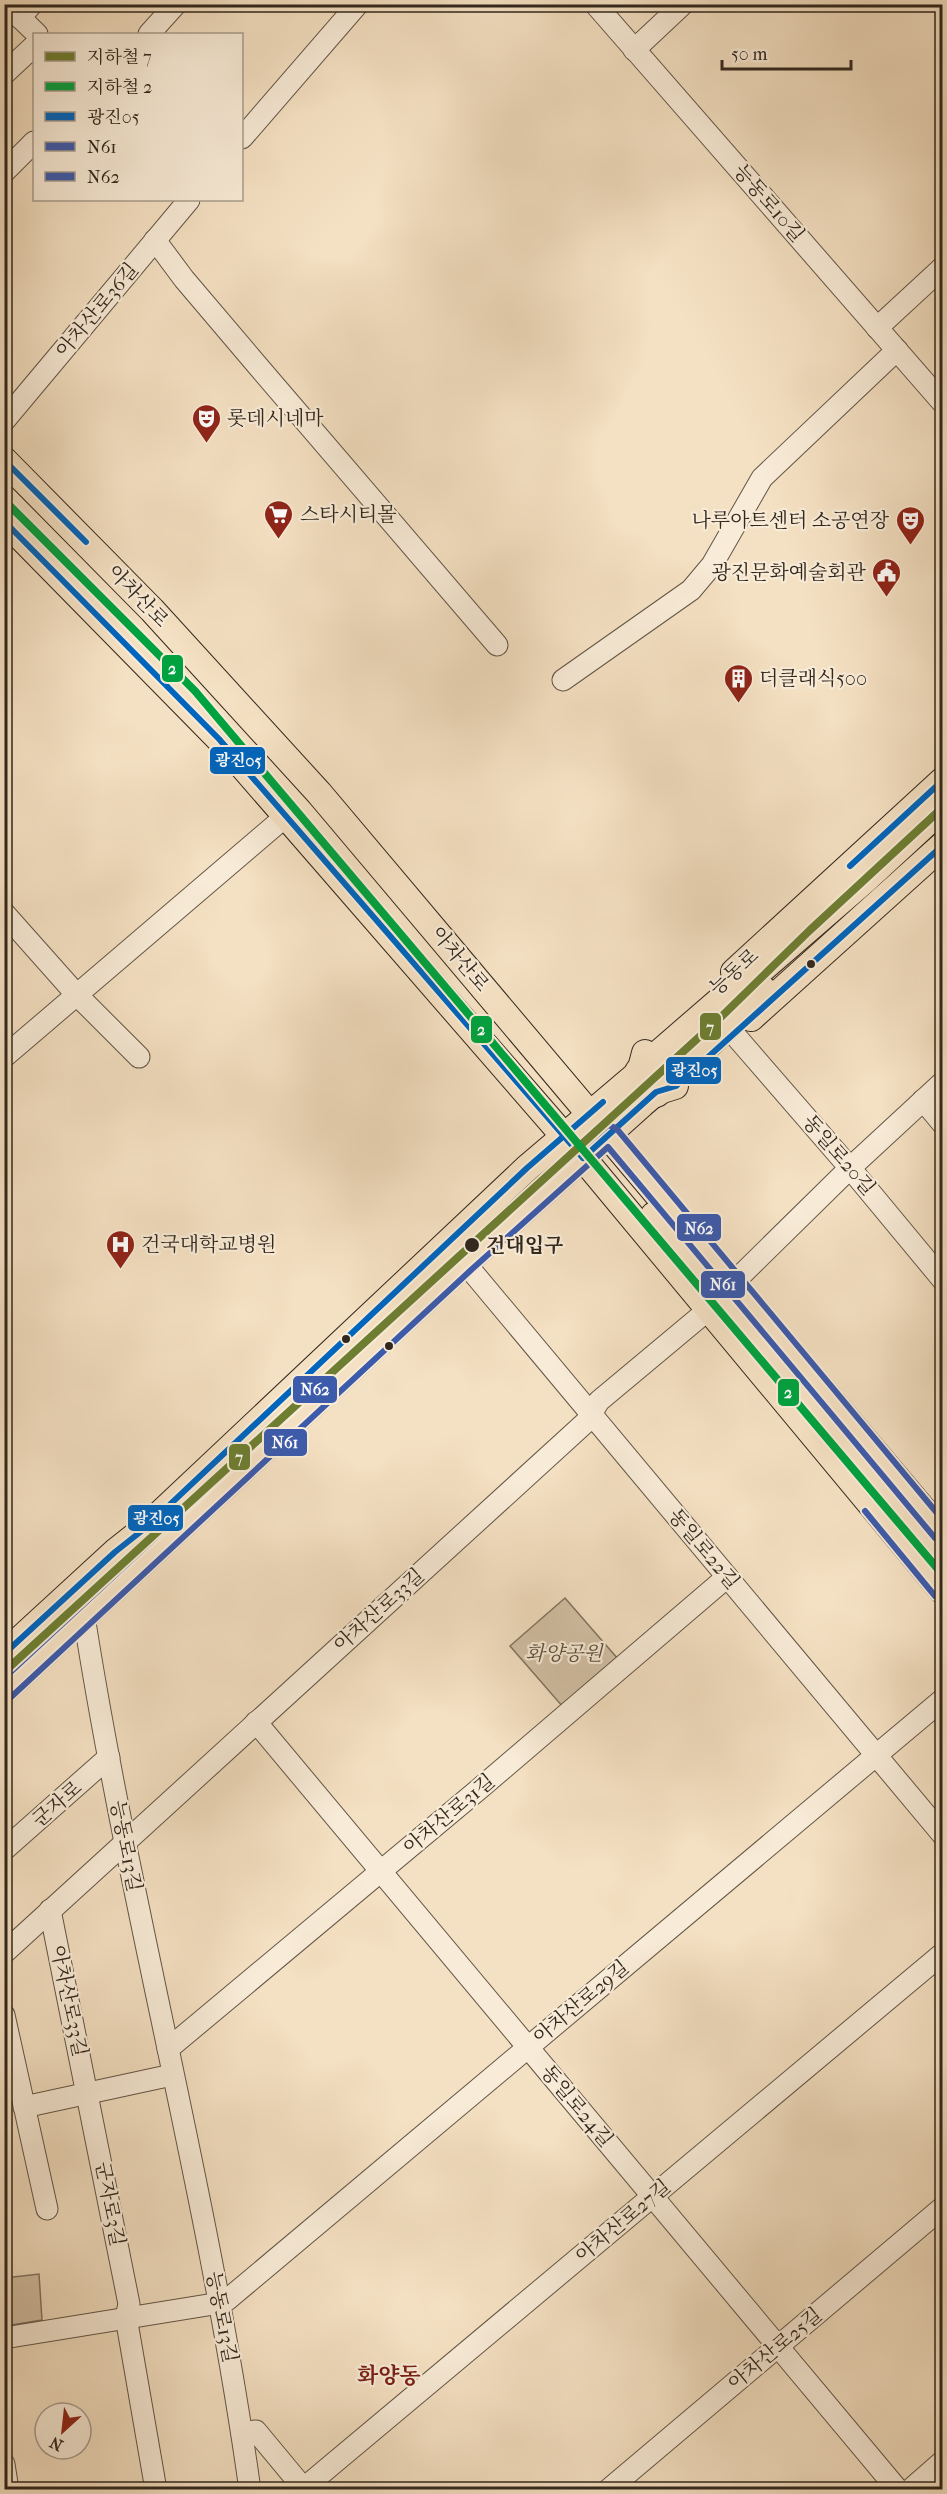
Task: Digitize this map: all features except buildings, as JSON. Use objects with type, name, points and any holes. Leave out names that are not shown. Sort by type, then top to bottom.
[{"type":"highway","points":[[866,884],[942,806]]},
{"type":"highway","points":[[648,1082],[866,884],[942,820]]},
{"type":"main road","name":"아차산로","points":[[4,460],[152,610],[319,793],[638,1168],[942,1532]]},
{"type":"main road","name":"아차산로","points":[[4,520],[152,669],[286,816],[564,1135],[942,1590]]},
{"type":"main road","name":"능동로","points":[[4,1691],[465,1263],[609,1134],[648,1082],[643,1055],[942,781]]},
{"type":"main road","name":"능동로","points":[[4,1654],[144,1529],[564,1135],[590,1113],[648,1082],[676,1086],[942,846]]},
{"type":"main road","points":[[638,1168],[640,1199],[942,1562]]},
{"type":"main road","points":[[612,1193],[640,1199]]},
{"type":"main road","points":[[116,1552],[135,1568]]},
{"type":"street","points":[[150,33],[176,4]]},
{"type":"street","points":[[243,137],[358,4]]},
{"type":"street","name":"능동로10길","points":[[595,4],[942,402]]},
{"type":"street","points":[[634,50],[683,4]]},
{"type":"street","points":[[20,9],[36,33]]},
{"type":"street","points":[[4,74],[33,47]]},
{"type":"street","points":[[4,172],[33,143]]},
{"type":"street","name":"아차산로36길","points":[[4,421],[188,201]]},
{"type":"street","points":[[155,240],[206,305],[497,645]]},
{"type":"street","points":[[877,328],[942,268]]},
{"type":"street","points":[[563,680],[696,584],[712,565],[762,478],[897,350]]},
{"type":"street","points":[[4,1057],[286,816]]},
{"type":"street","points":[[4,913],[76,994],[139,1057]]},
{"type":"street","name":"동일로20길","points":[[733,1034],[850,1167],[942,1279]]},
{"type":"street","points":[[734,1282],[850,1167],[942,1083]]},
{"type":"street","points":[[923,1100],[942,1122]]},
{"type":"street","name":"동일로22길","points":[[465,1263],[942,1834]]},
{"type":"street","name":"아차산로33길","points":[[4,1953],[586,1422],[599,1401],[708,1310]]},
{"type":"street","name":"아차산로31길","points":[[168,2049],[478,1790],[727,1577]]},
{"type":"street","name":"능동로13길","points":[[84,1616],[124,1842],[220,2303],[250,2490]]},
{"type":"street","name":"아차산로29길","points":[[220,2303],[235,2293],[942,1700]]},
{"type":"street","name":"동일로24길","points":[[256,1722],[898,2490]]},
{"type":"street","name":"군자로","points":[[4,1850],[109,1757]]},
{"type":"street","name":"아차산로33길","points":[[50,1910],[88,2092]]},
{"type":"street","name":"아차산로27길","points":[[304,2489],[942,1954]]},
{"type":"street","points":[[4,2015],[47,2209]]},
{"type":"street","points":[[24,2107],[172,2075]]},
{"type":"street","name":"군자로3길","points":[[88,2092],[129,2304],[126,2317],[156,2490]]},
{"type":"street","name":"아차산로25길","points":[[608,2490],[942,2208]]},
{"type":"street","points":[[4,2338],[220,2303]]},
{"type":"street","points":[[242,2433],[256,2432],[304,2489]]},
{"type":"street","points":[[910,2490],[942,2462]]},
{"type":"street","points":[[4,2464],[8,2490]]},
{"type":"green space","name":"화양공원","points":[[565,1598],[618,1659],[563,1707],[510,1646]]},
{"type":"green space","points":[[39,2274],[42,2320],[5,2326],[5,2278]]},
{"type":"metro line","name":"2","points":[[4,500],[195,691],[942,1574]]},
{"type":"metro line","name":"7","points":[[4,1672],[721,1017],[809,931],[942,808]]},
{"type":"transit line","name":"광진05","points":[[4,460],[86,542]]},
{"type":"transit line","name":"광진05","points":[[4,521],[219,739],[583,1158],[656,1092],[676,1086],[942,846]]},
{"type":"transit line","name":"광진05","points":[[850,866],[942,781]]},
{"type":"transit line","name":"광진05","points":[[4,1654],[115,1552],[144,1529],[527,1168],[603,1102]]},
{"type":"transit line","name":"N62","points":[[4,1678],[459,1256],[608,1125],[616,1128],[942,1519]]},
{"type":"transit line","name":"N61","points":[[10,1698],[471,1270],[608,1147],[935,1538]]},
{"type":"transit line","name":"N62","points":[[879,1499],[942,1576]]},
{"type":"transit line","name":"N61","points":[[865,1511],[935,1596]]},
{"type":"place","name":"롯데시네마","points":[[206,444]]},
{"type":"place","name":"스타시티몰","points":[[279,540]]},
{"type":"place","name":"나루아트센터 소공연장","points":[[910,546]]},
{"type":"place","name":"광진문화예술회관","points":[[887,598]]},
{"type":"place","name":"더클래식500","points":[[738,704]]},
{"type":"place","name":"건대입구","points":[[472,1245]]},
{"type":"place","name":"건국대학교병원","points":[[120,1270]]},
{"type":"district","name":"화양동","points":[[389,2376]]}]
